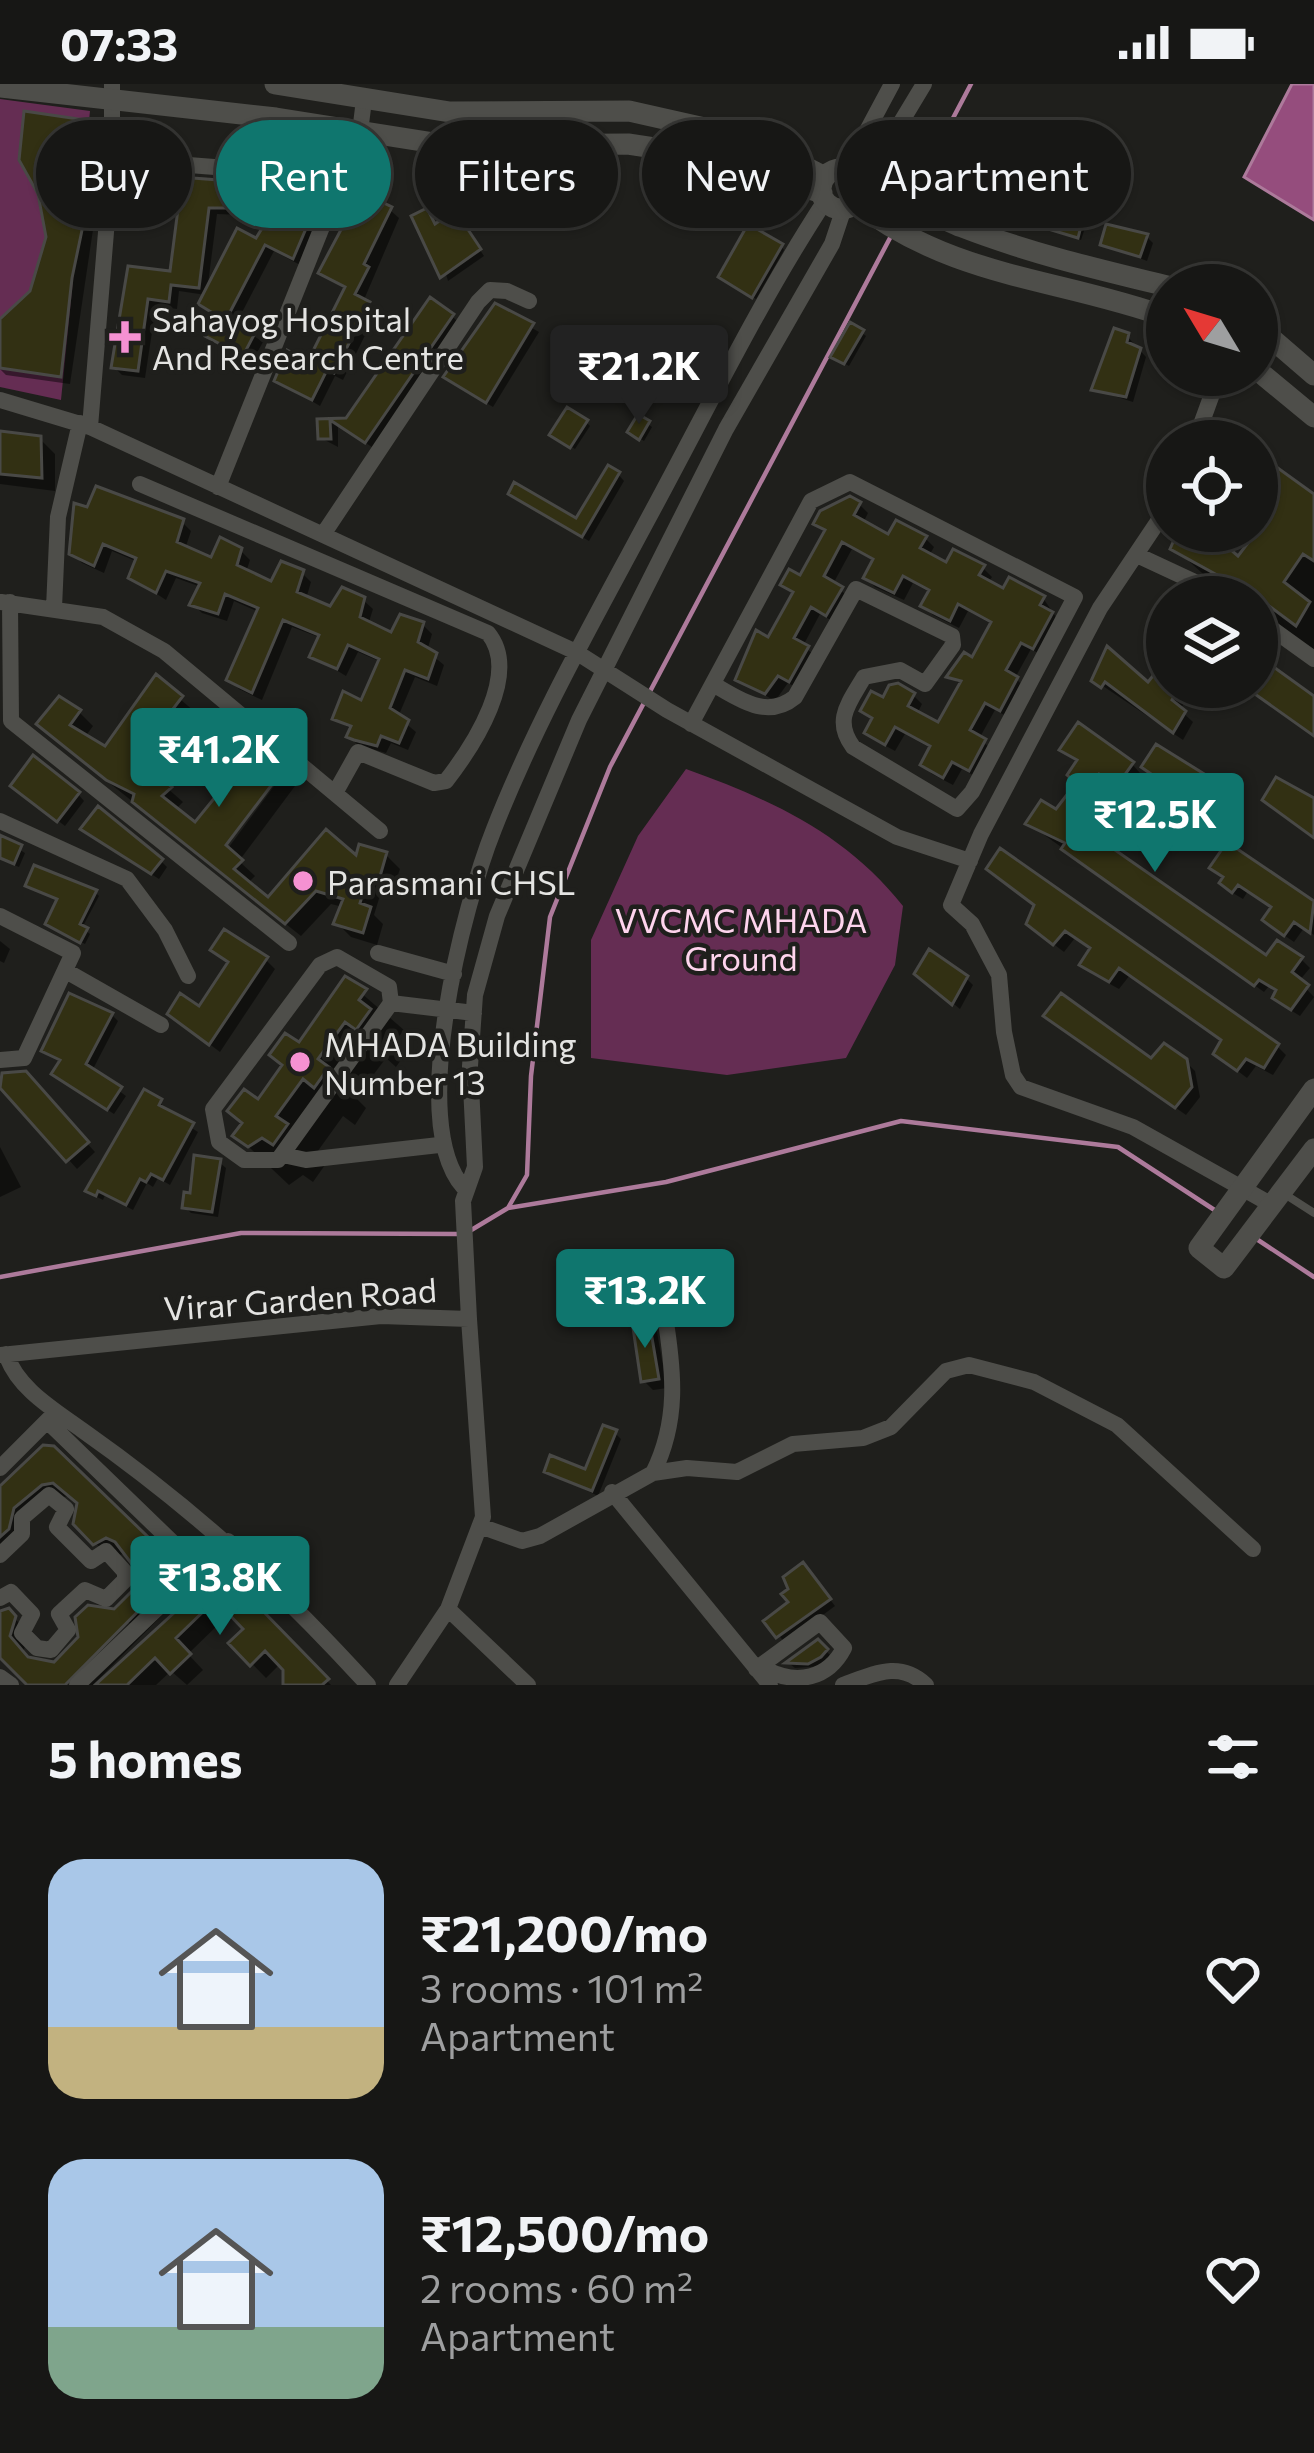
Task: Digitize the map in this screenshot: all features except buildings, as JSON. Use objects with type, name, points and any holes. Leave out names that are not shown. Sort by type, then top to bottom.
[{"type":"street","points":[[275,84],[450,112],[629,111],[749,138],[837,186]]},
{"type":"street","points":[[878,120],[892,84]]},
{"type":"street","points":[[902,120],[924,84]]},
{"type":"street","points":[[0,87],[113,92],[286,120]]},
{"type":"street","points":[[362,120],[364,100]]},
{"type":"street","points":[[391,137],[447,145],[628,144],[707,156],[752,175],[837,190]]},
{"type":"street","points":[[464,1194],[449,1172],[440,1145],[447,1009],[457,944],[494,830],[576,652],[723,377],[837,210]]},
{"type":"street","points":[[54,608],[58,518],[85,425],[105,228]]},
{"type":"street","points":[[218,487],[322,228]]},
{"type":"street","points":[[469,1319],[464,1194],[475,1167],[470,1066],[474,1012],[497,916],[579,719],[612,677],[726,429],[837,228]]},
{"type":"street","points":[[898,228],[918,243],[1041,287],[1146,312]]},
{"type":"street","points":[[946,254],[958,228]]},
{"type":"street","points":[[965,228],[1049,258],[1146,281]]},
{"type":"street","points":[[324,533],[478,302],[490,290],[508,291],[529,301]]},
{"type":"street","points":[[1278,344],[1314,375]]},
{"type":"street","points":[[1278,387],[1314,417]]},
{"type":"street","points":[[0,400],[85,425],[576,652],[691,724],[897,837],[970,861]]},
{"type":"street","points":[[691,724],[811,501],[850,482],[1100,608]]},
{"type":"street","points":[[140,484],[467,623],[488,633],[500,647],[504,664],[498,683],[461,762],[446,781],[434,783],[358,752],[335,793]]},
{"type":"street","points":[[1146,543],[1100,608],[983,830],[951,905],[972,924],[999,976],[1004,1032],[1021,1087],[1133,1127],[1243,1187],[1277,1198]]},
{"type":"street","points":[[1138,556],[1181,576]]},
{"type":"street","points":[[713,683],[758,708],[786,705],[796,698],[856,590],[952,636],[943,662],[925,684],[900,670],[864,677],[842,715],[842,731],[854,747],[983,830]]},
{"type":"street","points":[[957,809],[972,792],[1076,597]]},
{"type":"street","points":[[0,737],[11,721],[5,602],[103,617],[164,651],[380,831]]},
{"type":"street","points":[[1278,634],[1314,659]]},
{"type":"street","points":[[11,721],[289,943]]},
{"type":"street","points":[[0,821],[127,879],[188,976]]},
{"type":"street","points":[[0,916],[73,953],[23,1058],[0,1060]]},
{"type":"street","points":[[378,953],[454,974]]},
{"type":"street","points":[[283,1155],[392,1003],[388,987],[350,960],[337,957],[320,965],[213,1109],[219,1142],[244,1160],[283,1155],[306,1160],[440,1145]]},
{"type":"street","points":[[66,971],[161,1025]]},
{"type":"street","points":[[392,1003],[474,1012]]},
{"type":"street","points":[[1314,1089],[1199,1248],[1224,1268],[1314,1149]]},
{"type":"street","points":[[633,1307],[652,1306],[665,1316],[673,1368],[670,1422],[653,1473]]},
{"type":"street","name":"Virar Garden Road","points":[[3,1354],[381,1316],[469,1319],[481,1526]]},
{"type":"street","points":[[3,1354],[13,1373],[52,1416],[199,1568]]},
{"type":"street","points":[[397,1685],[448,1610],[481,1526],[522,1541],[540,1536],[653,1473],[687,1468],[737,1472],[793,1444],[863,1438],[905,1417],[946,1371],[990,1367],[1080,1402],[1117,1425],[1253,1549]]},
{"type":"street","points":[[0,1468],[52,1416]]},
{"type":"street","points":[[52,1416],[228,1541],[286,1594],[361,1682]]},
{"type":"street","points":[[612,1492],[763,1677],[809,1684],[829,1674],[844,1648],[820,1622],[763,1677]]},
{"type":"street","points":[[0,1555],[22,1534],[22,1518],[49,1495],[66,1509],[57,1527],[85,1559],[91,1561],[106,1551],[125,1572],[125,1580],[101,1600],[85,1590],[59,1614],[68,1630],[50,1650],[37,1648],[22,1633],[32,1618],[21,1603],[10,1592],[0,1598]]},
{"type":"street","points":[[77,1685],[228,1541]]},
{"type":"street","points":[[448,1610],[528,1685]]},
{"type":"street","points":[[843,1685],[889,1669],[908,1670],[926,1685]]},
{"type":"street","points":[[0,1677],[11,1685]]},
{"type":"lane","points":[[1277,1198],[1314,1213]]},
{"type":"green space","points":[[0,99],[90,111],[89,120],[36,120],[36,228],[78,228],[61,400],[0,387]]},
{"type":"green space","name":"VVCMC MHADA Ground","points":[[686,769],[748,793],[832,839],[881,880],[903,906],[895,965],[846,1058],[727,1075],[591,1058],[591,940],[638,836]]},
{"type":"shaded area","points":[[1292,84],[1314,84],[1314,220],[1244,177]]},
{"type":"waterway","points":[[952,120],[971,84]]},
{"type":"waterway","points":[[468,1232],[508,1208],[527,1175],[531,1076],[550,917],[610,767],[890,238]]},
{"type":"waterway","points":[[508,1208],[666,1182],[901,1121],[1118,1147],[1216,1211]]},
{"type":"waterway","points":[[0,1277],[241,1233],[457,1234]]},
{"type":"waterway","points":[[1255,1238],[1314,1277]]},
{"type":"place","name":"Sahayog Hospital And Research Centre","points":[[125,337]]},
{"type":"place","name":"Parasmani CHSL","points":[[303,881]]},
{"type":"place","name":"MHADA Building Number 13","points":[[300,1062]]}]
